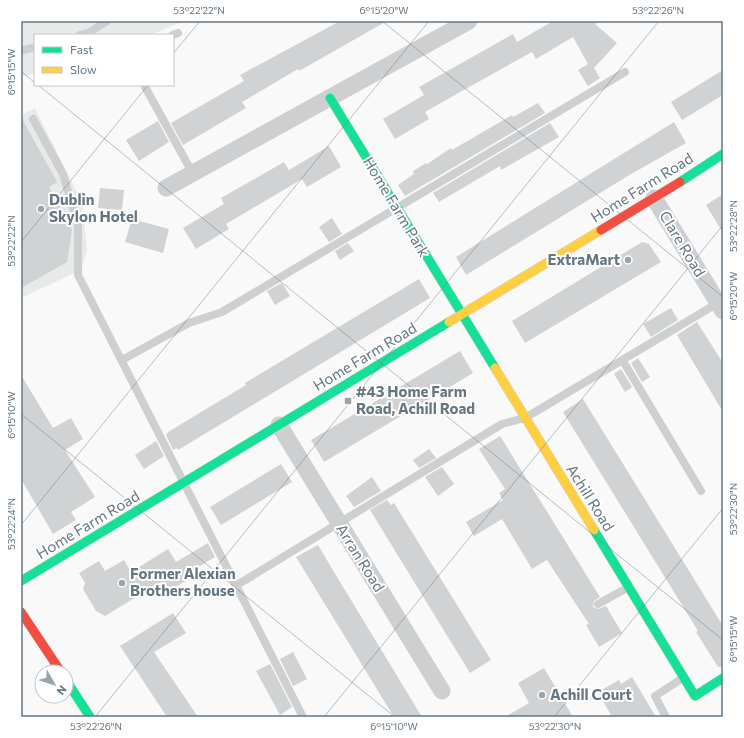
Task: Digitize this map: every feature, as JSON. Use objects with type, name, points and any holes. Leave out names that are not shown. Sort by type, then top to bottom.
[{"type":"street","points":[[166,188],[469,21]]},
{"type":"street","name":"Home Farm Park","points":[[330,98],[461,315]]},
{"type":"street","name":"Home Farm Road","points":[[21,582],[654,198],[723,154]]},
{"type":"street","name":"Clare Road","points":[[654,198],[721,307]]},
{"type":"street","name":"Achill Road","points":[[461,315],[695,696],[723,678]]},
{"type":"street","name":"Arran Road","points":[[279,425],[442,691]]},
{"type":"street","points":[[21,612],[56,664]]},
{"type":"street","points":[[74,692],[90,717]]},
{"type":"lane","points":[[83,34],[90,32],[106,21]]},
{"type":"lane","points":[[21,51],[34,47]]},
{"type":"lane","points":[[122,360],[189,323],[222,312],[625,72]]},
{"type":"lane","points":[[145,86],[193,174]]},
{"type":"lane","points":[[33,119],[63,174],[78,226],[78,275],[303,717]]},
{"type":"lane","points":[[237,585],[502,424],[525,418],[623,361],[721,307]]},
{"type":"lane","points":[[623,361],[700,491]]},
{"type":"lane","points":[[598,604],[628,588]]},
{"type":"lane","points":[[666,717],[656,696],[684,678]]},
{"type":"shaded area","points":[[21,21],[184,21],[152,34],[34,34],[34,73],[21,77]]},
{"type":"shaded area","name":"Dublin Skylon Hotel","points":[[35,108],[82,203],[87,250],[81,270],[21,298],[21,115]]},
{"type":"building","points":[[340,21],[387,21],[299,71],[298,69],[242,102],[246,108],[183,145],[171,123],[244,81],[240,75]]},
{"type":"building","points":[[553,21],[601,21],[595,24],[617,43],[594,68],[600,78],[588,86],[578,70],[588,64],[573,37],[536,59],[532,52],[425,112],[429,119],[395,139],[383,119],[424,95],[419,87],[513,34],[517,42]]},
{"type":"building","points":[[723,70],[723,95],[682,120],[671,102]]},
{"type":"building","points":[[538,103],[545,113],[405,196],[398,185],[414,174],[413,171],[426,163],[427,164],[451,148],[452,150],[512,115],[513,117]]},
{"type":"building","name":"Dublin Skylon Hotel","points":[[21,117],[57,182],[49,187],[72,230],[67,262],[21,288]]},
{"type":"building","points":[[158,121],[169,142],[139,161],[126,140]]},
{"type":"building","points":[[674,122],[686,143],[631,174],[466,275],[456,257]]},
{"type":"building","points":[[550,123],[559,137],[501,170],[500,166],[439,202],[433,193]]},
{"type":"building","points":[[329,146],[341,167],[307,187],[302,179],[226,224],[229,229],[196,249],[183,228],[224,204],[221,198],[284,162],[289,170]]},
{"type":"building","points":[[100,188],[124,190],[122,210],[98,208]]},
{"type":"building","points":[[723,194],[723,233],[706,205]]},
{"type":"building","points":[[332,218],[342,234],[329,242],[319,227]]},
{"type":"building","points":[[132,219],[169,229],[163,253],[125,242]]},
{"type":"building","points":[[642,242],[649,244],[661,262],[525,343],[512,321]]},
{"type":"building","points":[[348,243],[354,251],[340,260],[335,251]]},
{"type":"building","points":[[419,279],[430,298],[178,450],[177,448],[173,450],[166,435],[168,432],[246,385],[245,383]]},
{"type":"building","points":[[282,283],[290,296],[275,305],[267,291]]},
{"type":"building","points":[[671,308],[678,320],[651,337],[643,324]]},
{"type":"building","points":[[697,322],[723,363],[723,412],[677,335]]},
{"type":"building","points":[[460,351],[473,373],[324,462],[311,440]]},
{"type":"building","points":[[638,358],[650,377],[642,382],[631,363]]},
{"type":"building","points":[[621,369],[632,387],[625,392],[614,374]]},
{"type":"building","points":[[21,375],[53,428],[71,418],[83,439],[65,450],[95,497],[71,512],[76,520],[53,534],[21,479]]},
{"type":"building","points":[[583,399],[723,626],[723,666],[718,667],[696,632],[698,631],[563,412]]},
{"type":"building","points":[[500,436],[600,597],[594,601],[593,607],[598,609],[606,606],[622,633],[599,647],[586,625],[589,624],[547,560],[532,569],[502,519],[474,536],[466,522],[503,500],[499,493],[505,489],[479,449]]},
{"type":"building","points":[[156,441],[164,456],[144,469],[135,455]]},
{"type":"building","points":[[429,449],[436,458],[419,468],[413,460]]},
{"type":"building","points":[[281,464],[292,482],[221,525],[210,507]]},
{"type":"building","points":[[442,467],[454,484],[438,496],[425,477]]},
{"type":"building","points":[[372,477],[381,491],[354,507],[346,496]]},
{"type":"building","points":[[387,500],[391,505],[394,503],[491,660],[470,673],[370,510]]},
{"type":"building","name":"Former Alexian Brothers house","points":[[208,543],[215,557],[184,576],[187,580],[167,592],[161,582],[105,616],[96,611],[83,589],[85,583],[79,573],[99,561],[105,571],[124,560],[131,572],[168,549],[176,562]]},
{"type":"building","points":[[318,545],[422,717],[394,717],[296,557]]},
{"type":"building","points":[[173,613],[186,633],[154,652],[198,717],[167,717],[120,646]]},
{"type":"building","points":[[293,652],[307,679],[293,686],[280,659]]},
{"type":"building","points":[[270,664],[292,707],[280,715],[256,671]]},
{"type":"building","name":"Achill Court","points":[[544,668],[573,717],[505,717],[529,703],[518,683]]},
{"type":"building","points":[[632,677],[656,717],[612,717],[598,692],[619,680],[621,684]]},
{"type":"traffic: fast","points":[[330,98],[495,368]]},
{"type":"traffic: fast","points":[[680,182],[723,154]]},
{"type":"traffic: fast","points":[[21,581],[449,322]]},
{"type":"traffic: fast","points":[[594,530],[695,696],[723,678]]},
{"type":"traffic: fast","points":[[74,692],[90,717]]},
{"type":"traffic: slow","points":[[449,322],[601,230]]},
{"type":"traffic: slow","points":[[495,368],[594,530]]},
{"type":"traffic: jam","points":[[601,230],[680,182]]},
{"type":"traffic: jam","points":[[21,612],[56,664]]},
{"type":"place","name":"Dublin Skylon Hotel","points":[[41,209]]},
{"type":"place","name":"ExtraMart","points":[[628,260]]},
{"type":"place","name":"#43 Home Farm Road, Achill Road","points":[[348,401]]},
{"type":"place","name":"Former Alexian Brothers house","points":[[122,583]]},
{"type":"place","name":"Achill Court","points":[[542,695]]}]
